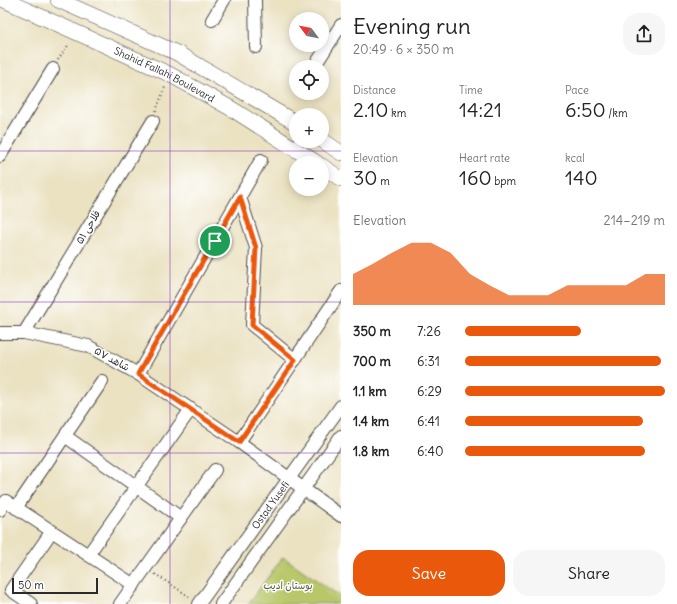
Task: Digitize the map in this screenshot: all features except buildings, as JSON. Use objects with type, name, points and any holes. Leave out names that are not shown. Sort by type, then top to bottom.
[{"type":"main road","name":"Shahid Fallahi Boulevard","points":[[4,0],[169,74],[238,113],[306,156]]},
{"type":"main road","points":[[58,0],[177,53],[289,119]]},
{"type":"main road","points":[[329,145],[341,153]]},
{"type":"main road","points":[[329,171],[341,179]]},
{"type":"street","points":[[212,20],[224,0]]},
{"type":"street","points":[[255,0],[256,47]]},
{"type":"street","points":[[318,60],[341,24]]},
{"type":"street","points":[[0,156],[53,69]]},
{"type":"street","name":"فلاحی ۵۱","points":[[24,333],[153,121]]},
{"type":"street","points":[[138,374],[261,160]]},
{"type":"street","points":[[240,197],[256,248],[252,325],[295,360]]},
{"type":"street","points":[[239,442],[341,291]]},
{"type":"street","name":"شاهد ۵۷","points":[[0,333],[24,333],[88,346],[138,374],[191,409],[341,516]]},
{"type":"street","points":[[16,508],[102,381]]},
{"type":"street","name":"Ostad Yusefi","points":[[199,604],[341,406]]},
{"type":"street","points":[[88,555],[191,409]]},
{"type":"street","points":[[65,436],[181,518]]},
{"type":"street","name":"Ostad Yusefi","points":[[221,604],[341,436]]},
{"type":"street","points":[[120,604],[215,470]]},
{"type":"street","points":[[0,510],[6,501],[134,585]]},
{"type":"street","points":[[31,604],[11,590],[52,531]]},
{"type":"path","points":[[53,69],[77,33]]},
{"type":"path","points":[[153,121],[169,74]]},
{"type":"path","points":[[146,568],[199,604]]},
{"type":"green space","name":"بوستان ادیب","points":[[283,557],[341,597],[341,604],[248,604]]},
{"type":"route","points":[[240,197],[256,248],[252,325],[295,360],[239,442],[138,374],[215,241],[240,197]]}]
